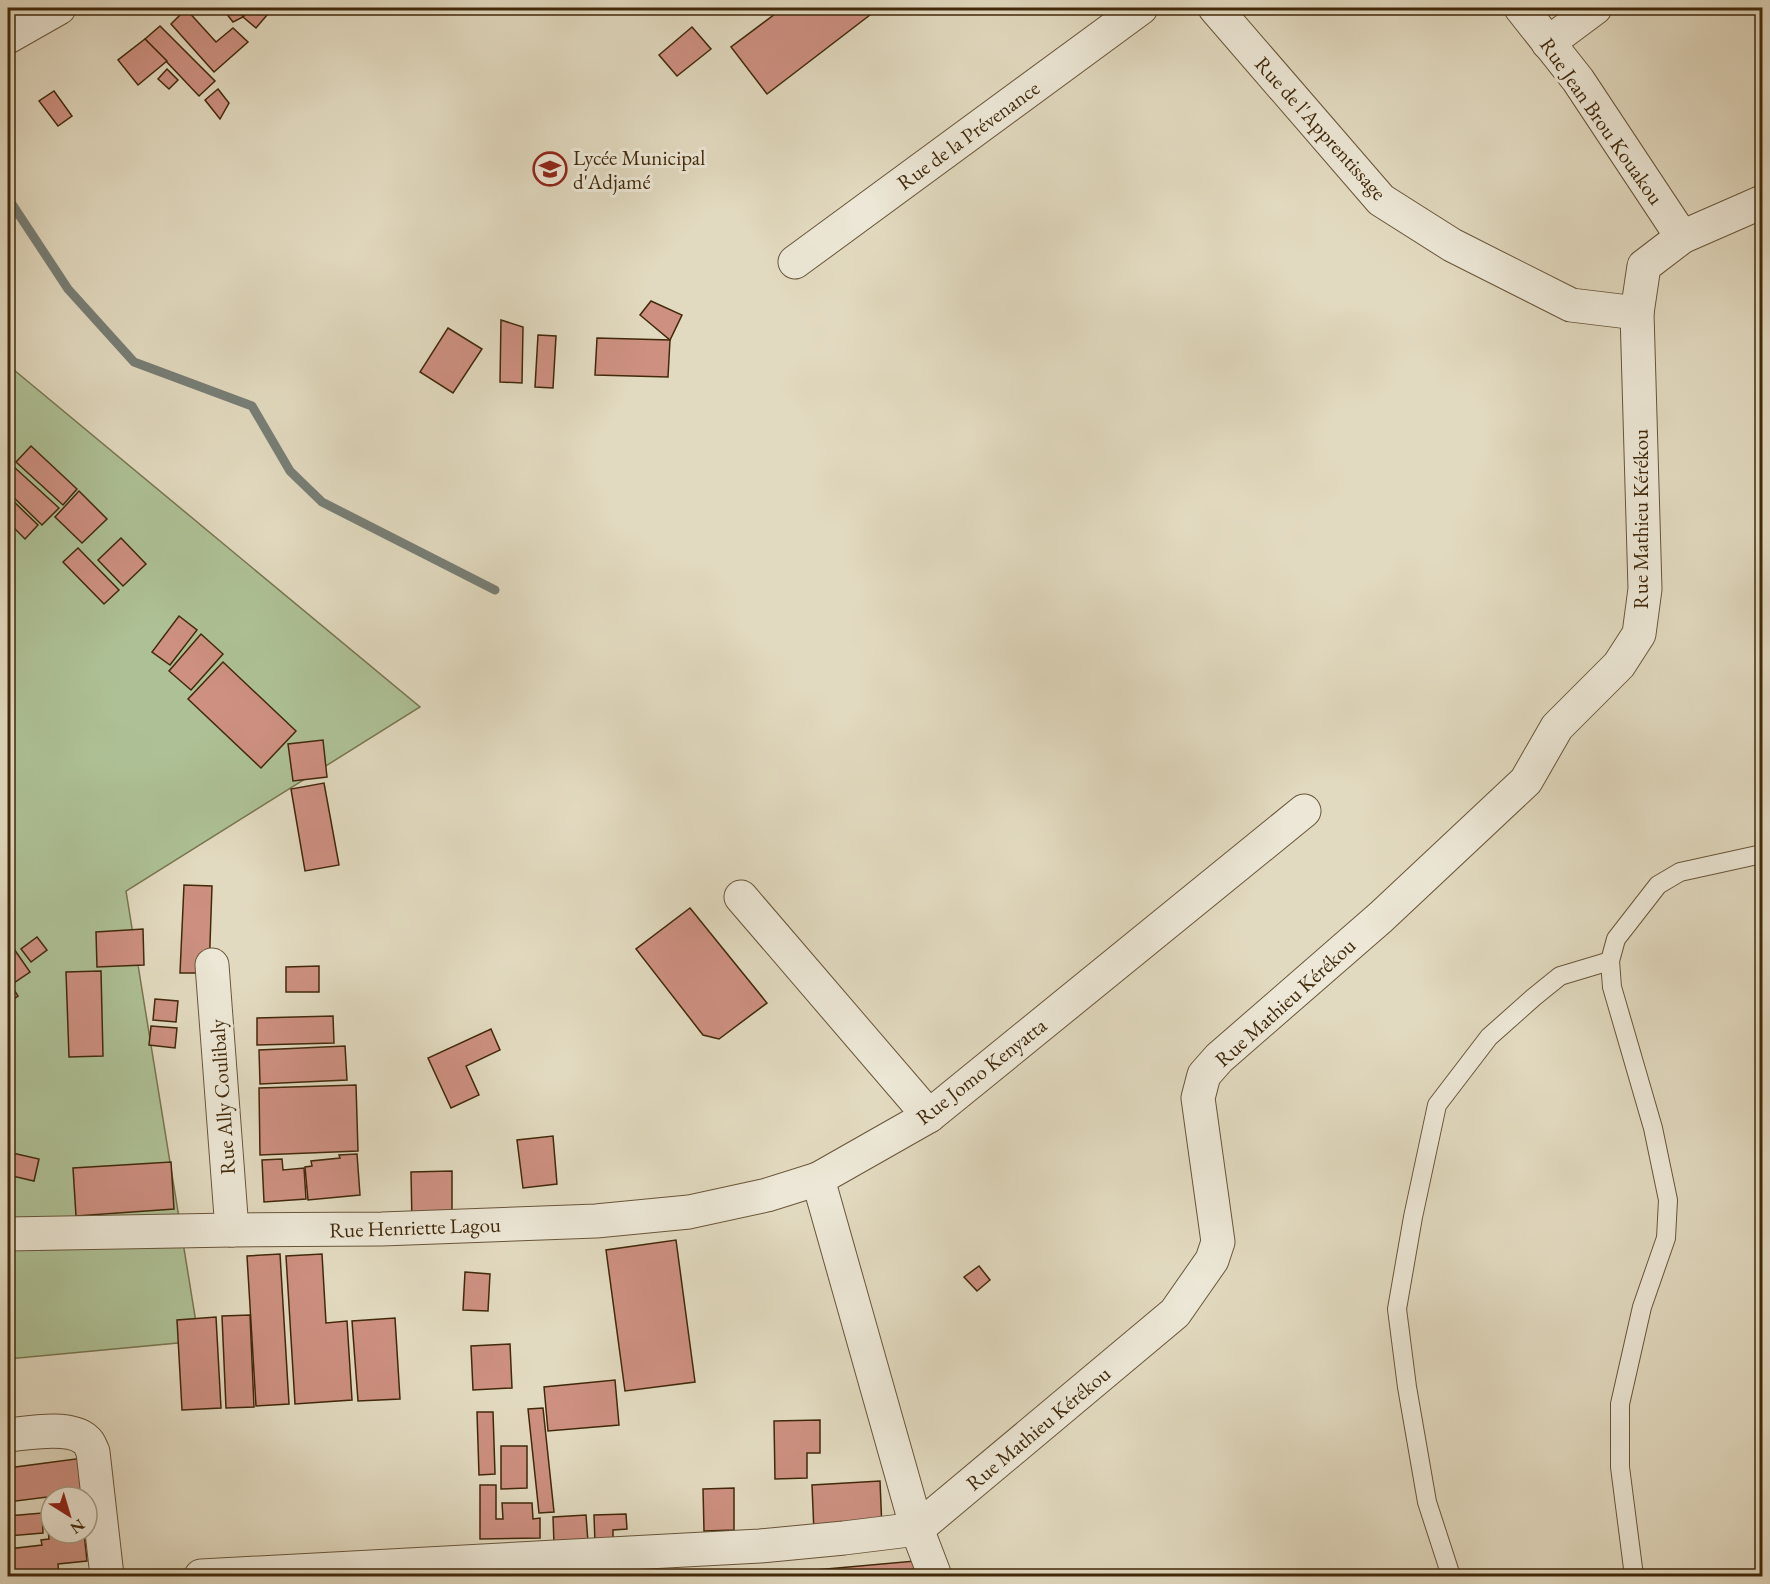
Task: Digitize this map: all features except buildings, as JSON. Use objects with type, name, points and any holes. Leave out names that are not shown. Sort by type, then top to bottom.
[{"type":"street","points":[[8,37],[59,8]]},
{"type":"street","name":"Rue de la Prévenance","points":[[795,262],[1141,8]]},
{"type":"street","name":"Rue de l'Apprentissage","points":[[1215,8],[1381,200],[1452,245],[1572,305],[1637,313]]},
{"type":"street","name":"Rue Jean Brou Kouakou","points":[[1521,8],[1578,80],[1682,237]]},
{"type":"street","points":[[1548,43],[1594,8]]},
{"type":"street","name":"Rue Mathieu Kérékou","points":[[917,1529],[1175,1313],[1212,1260],[1218,1242],[1198,1098],[1204,1076],[1220,1058],[1381,916],[1526,781],[1557,727],[1619,666],[1639,634],[1645,589],[1637,313],[1644,266],[1682,237],[1762,202]]},
{"type":"street","name":"Rue Jomo Kenyatta","points":[[818,1179],[929,1116],[1304,811]]},
{"type":"street","points":[[741,897],[929,1116]]},
{"type":"street","name":"Rue Ally Coulibaly","points":[[212,965],[232,1230]]},
{"type":"street","points":[[818,1179],[917,1529],[935,1576]]},
{"type":"street","name":"Rue Henriette Lagou","points":[[8,1234],[382,1229],[596,1221],[689,1212],[767,1195],[818,1179]]},
{"type":"street","points":[[8,1435],[59,1431],[81,1436],[88,1442],[93,1452],[107,1576]]},
{"type":"street","points":[[201,1576],[577,1567],[917,1529]]},
{"type":"lane","points":[[1634,1576],[1620,1467],[1620,1404],[1642,1307],[1666,1238],[1668,1200],[1653,1128],[1612,987],[1610,961],[1616,939],[1658,885],[1680,872],[1762,854]]},
{"type":"lane","points":[[1451,1576],[1427,1502],[1407,1387],[1397,1308],[1413,1217],[1437,1105],[1489,1037],[1534,997],[1560,976],[1610,961]]},
{"type":"green space","points":[[8,365],[420,707],[126,891],[199,1341],[8,1359]]},
{"type":"waterway","points":[[8,198],[68,289],[134,362],[252,406],[290,471],[322,502],[495,590]]},
{"type":"place","name":"Lycée Municipal d'Adjamé","points":[[550,169]]}]
